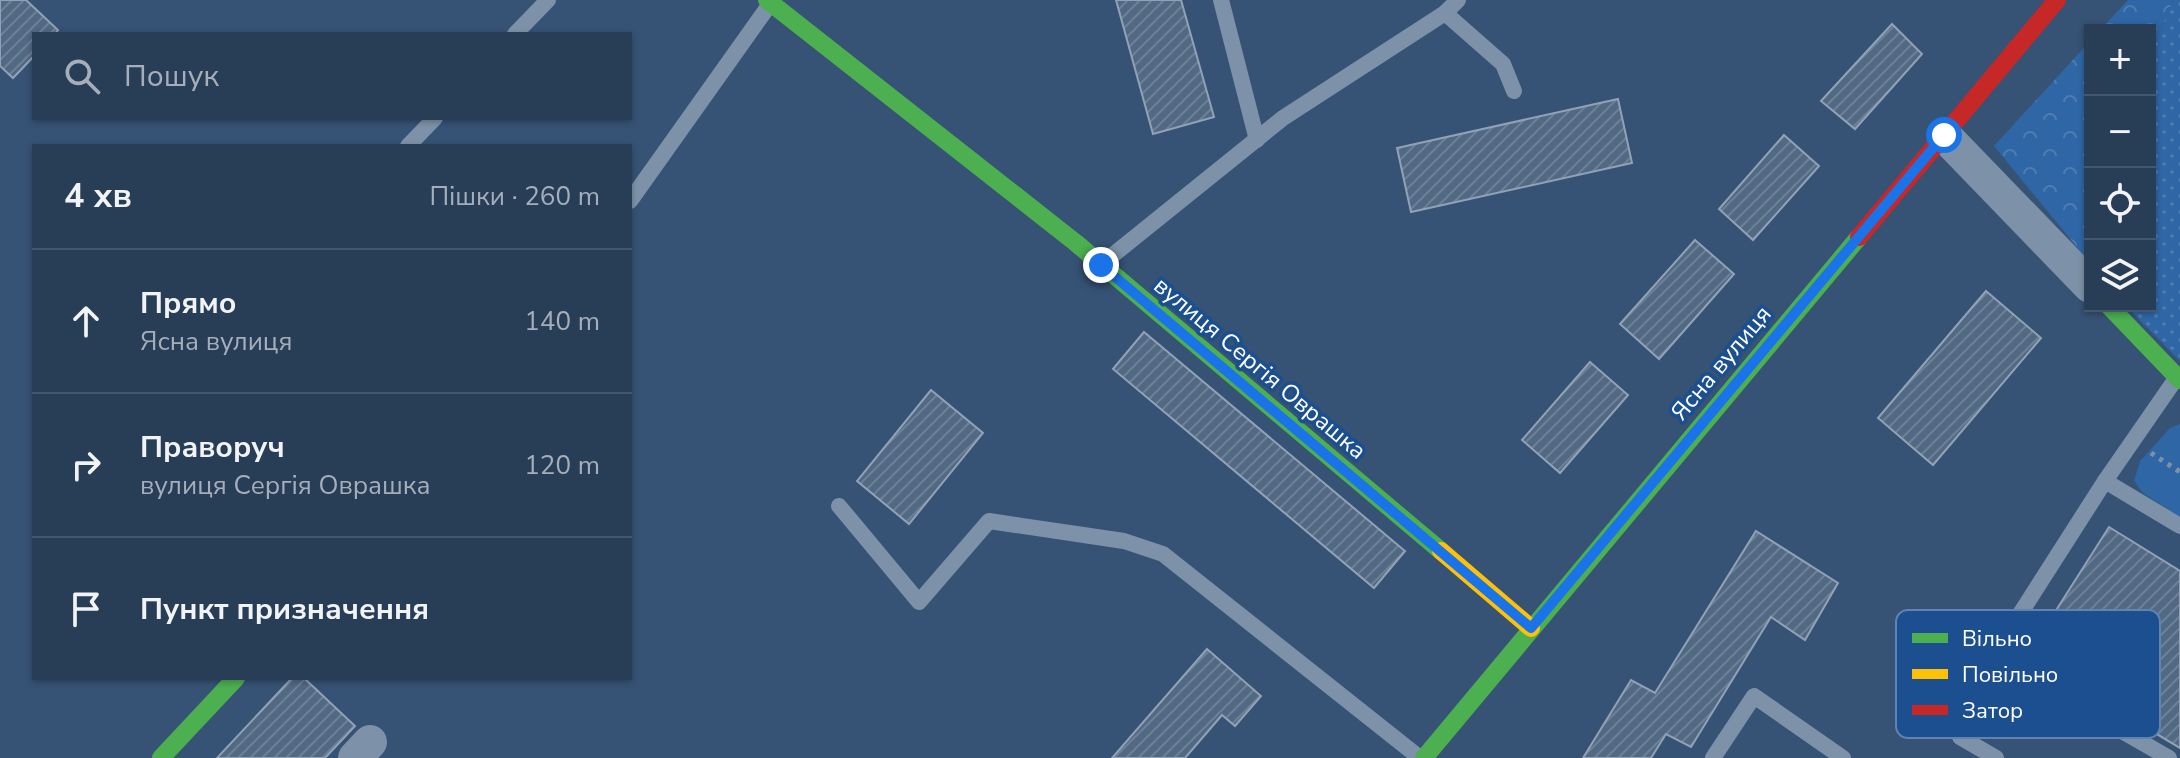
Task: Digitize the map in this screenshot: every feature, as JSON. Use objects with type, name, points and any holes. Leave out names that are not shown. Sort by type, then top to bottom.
[{"type":"street","name":"Ясна вулиця","points":[[1422,758],[2057,0]]},
{"type":"street","name":"вулиця Сергія Оврашка","points":[[771,1],[1101,265],[1531,628]]},
{"type":"street","points":[[1944,135],[2084,280]]},
{"type":"street","points":[[2115,312],[2179,379]]},
{"type":"street","points":[[161,758],[234,680]]},
{"type":"lane","points":[[517,32],[548,0]]},
{"type":"lane","points":[[1221,0],[1257,140]]},
{"type":"lane","points":[[1101,265],[1283,118],[1445,13],[1458,0]]},
{"type":"lane","points":[[632,198],[771,1]]},
{"type":"lane","points":[[1445,13],[1503,64],[1514,91]]},
{"type":"lane","points":[[410,144],[433,120]]},
{"type":"lane","points":[[2023,610],[2105,481],[2179,379]]},
{"type":"lane","points":[[2105,481],[2180,526]]},
{"type":"lane","points":[[839,506],[919,602],[989,521],[1124,541],[1163,554],[1422,758]]},
{"type":"lane","points":[[1713,758],[1754,696],[1843,758]]},
{"type":"lane","points":[[1962,738],[1996,758]]},
{"type":"lane","points":[[2134,738],[2169,758]]},
{"type":"path","points":[[2133,441],[2180,472]]},
{"type":"green space","points":[[2128,0],[2173,0],[2156,41],[2156,24],[2106,24]]},
{"type":"green space","points":[[2173,0],[2180,0],[2180,361],[2132,312],[2156,312],[2156,41]]},
{"type":"green space","points":[[2084,48],[2084,256],[1994,146]]},
{"type":"green space","points":[[2180,424],[2180,517],[2143,493],[2134,481],[2140,461],[2170,428]]},
{"type":"building","points":[[0,0],[26,0],[58,30],[32,32],[32,58],[13,78],[0,66]]},
{"type":"building","points":[[1116,0],[1181,0],[1214,117],[1153,134]]},
{"type":"building","points":[[1892,24],[1922,54],[1855,129],[1821,101]]},
{"type":"building","points":[[1618,99],[1632,163],[1411,212],[1397,148]]},
{"type":"building","points":[[1784,135],[1819,166],[1753,240],[1719,209]]},
{"type":"building","points":[[1695,240],[1734,274],[1659,359],[1620,324]]},
{"type":"building","points":[[1986,291],[2041,338],[1933,465],[1878,418]]},
{"type":"building","points":[[1144,332],[1405,551],[1374,588],[1113,369]]},
{"type":"building","points":[[1590,362],[1628,395],[1560,473],[1522,440]]},
{"type":"building","points":[[931,390],[983,433],[909,524],[857,481]]},
{"type":"building","points":[[2109,527],[2180,571],[2180,748],[2160,736],[2160,610],[2056,610]]},
{"type":"building","points":[[1756,531],[1838,583],[1805,640],[1771,617],[1691,747],[1666,734],[1651,758],[1583,758],[1631,680],[1655,693]]},
{"type":"building","points":[[1207,649],[1261,696],[1235,726],[1222,715],[1185,758],[1112,758]]},
{"type":"building","points":[[290,680],[306,680],[355,726],[325,758],[217,758]]},
{"type":"traffic: fast","points":[[767,0],[1076,243],[1441,551]]},
{"type":"traffic: fast","points":[[1424,758],[1859,237]]},
{"type":"traffic: fast","points":[[2115,312],[2180,380]]},
{"type":"traffic: fast","points":[[161,758],[234,680]]},
{"type":"traffic: slow","points":[[1441,551],[1531,628]]},
{"type":"traffic: jam","points":[[1859,237],[2057,0]]},
{"type":"route","points":[[1101,265],[1531,628],[1944,135]]}]
